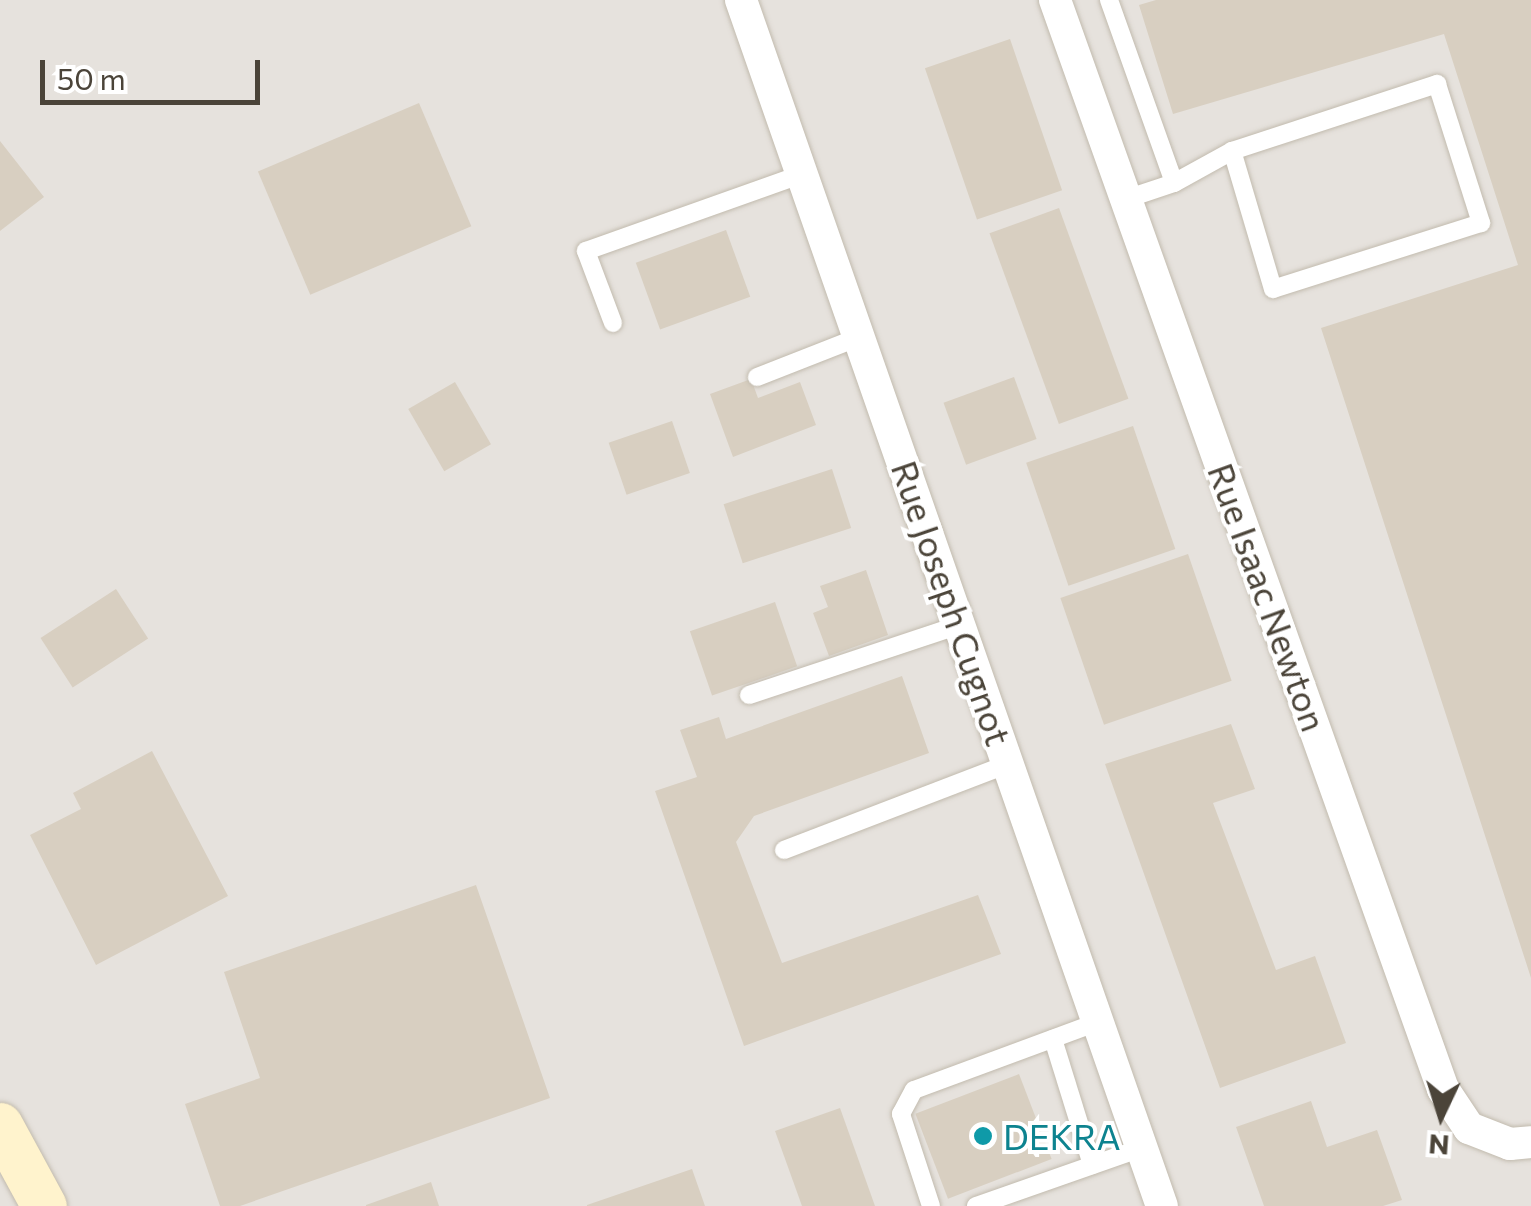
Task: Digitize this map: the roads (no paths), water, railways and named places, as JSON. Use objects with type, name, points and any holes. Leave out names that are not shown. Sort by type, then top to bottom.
[{"type":"street","name":"Rue Joseph Cugnot","points":[[741,0],[1162,1206]]},
{"type":"street","name":"Rue Isaac Newton","points":[[1055,0],[1442,1089],[1469,1128],[1510,1144],[1531,1142]]},
{"type":"street","points":[[0,1124],[44,1206]]},
{"type":"lane","points":[[1109,0],[1174,182]]},
{"type":"lane","points":[[1126,200],[1174,182],[1232,151],[1436,84],[1482,223],[1273,289],[1232,151]]},
{"type":"lane","points":[[613,324],[586,251],[802,174]]},
{"type":"lane","points":[[757,377],[859,337]]},
{"type":"lane","points":[[749,695],[959,625]]},
{"type":"lane","points":[[784,850],[1008,764]]},
{"type":"lane","points":[[931,1206],[901,1114],[914,1090],[1098,1022]]},
{"type":"lane","points":[[1053,1039],[1092,1165]]},
{"type":"lane","points":[[976,1206],[1142,1148]]},
{"type":"place","name":"DEKRA","points":[[983,1136]]}]
